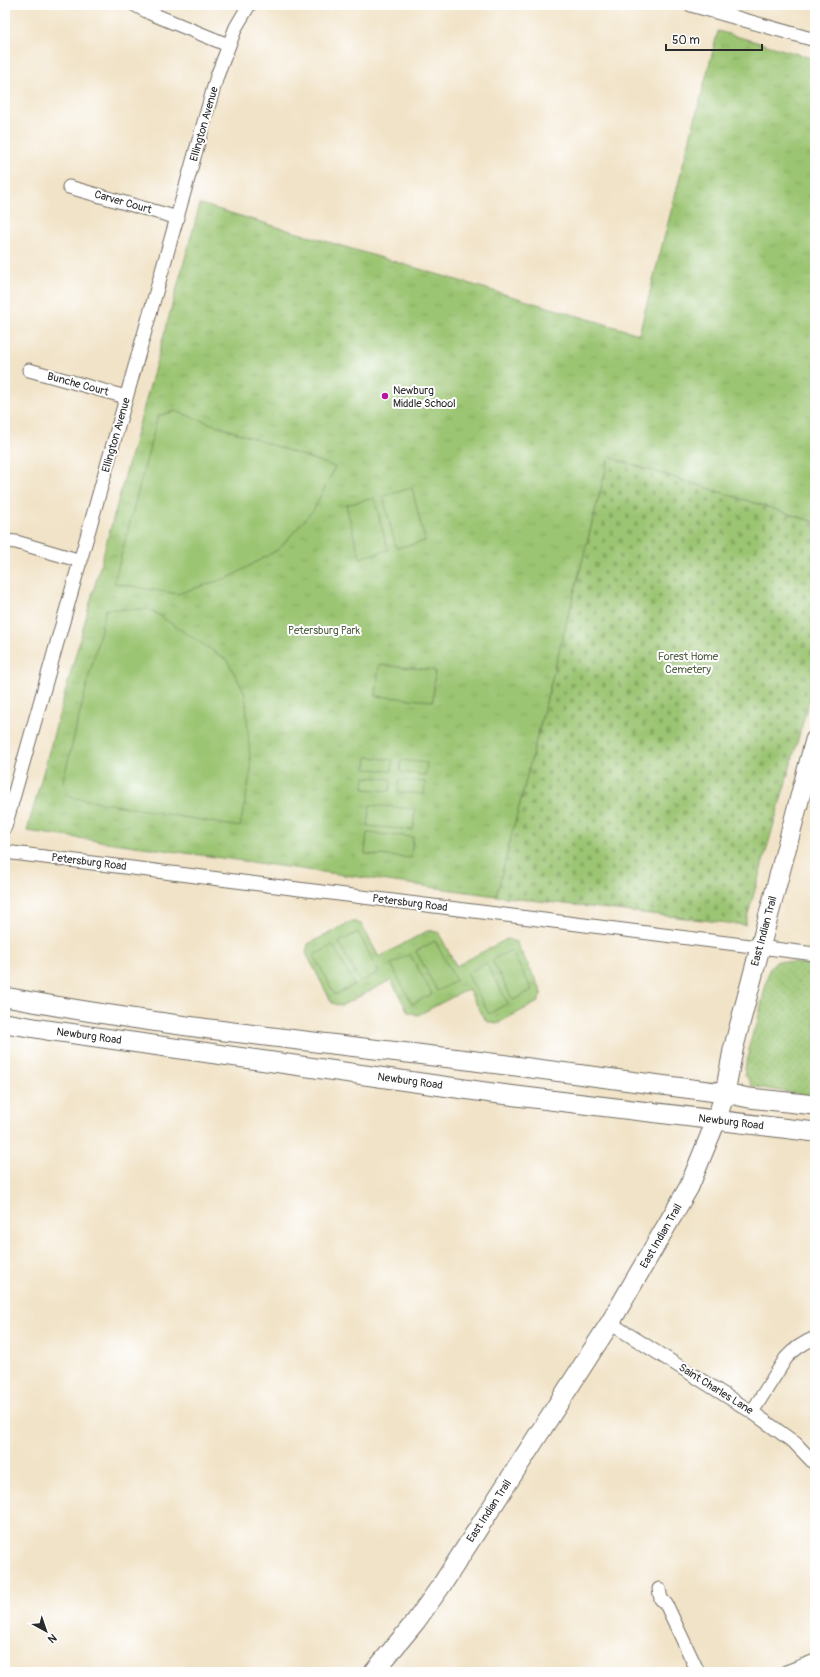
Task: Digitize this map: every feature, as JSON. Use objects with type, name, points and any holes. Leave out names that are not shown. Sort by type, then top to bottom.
[{"type":"main road","name":"East Indian Trail","points":[[374,1672],[416,1621],[443,1583],[610,1323],[689,1187],[716,1121],[725,1093],[733,1050],[815,740]]},
{"type":"main road","points":[[5,997],[42,1004],[224,1031],[503,1064],[725,1093],[749,1098],[815,1105]]},
{"type":"main road","name":"Newburg Road","points":[[5,1023],[492,1093],[815,1132]]},
{"type":"street","points":[[135,5],[150,13],[228,45]]},
{"type":"street","name":"Ellington Avenue","points":[[5,827],[217,76],[236,27],[249,5]]},
{"type":"street","points":[[690,5],[815,40]]},
{"type":"street","name":"Carver Court","points":[[69,187],[178,218]]},
{"type":"street","name":"Bunche Court","points":[[29,370],[126,398]]},
{"type":"street","points":[[5,541],[16,542],[81,561]]},
{"type":"street","name":"Petersburg Road","points":[[5,852],[815,954]]},
{"type":"street","name":"Saint Charles Lane","points":[[610,1323],[752,1412],[795,1443],[815,1464]]},
{"type":"street","points":[[752,1412],[786,1358],[792,1351],[804,1342],[815,1338]]},
{"type":"street","points":[[659,1589],[661,1599],[666,1604],[698,1672]]},
{"type":"street","points":[[786,1672],[815,1661]]},
{"type":"green space","name":"Petersburg Park","points":[[718,31],[815,59],[815,522],[609,457],[496,896],[27,831],[200,204],[639,334]]},
{"type":"green space","points":[[175,411],[335,467],[314,509],[279,549],[230,577],[177,594],[114,583],[158,416]]},
{"type":"green space","name":"Forest Home Cemetery","points":[[609,457],[815,522],[815,680],[745,925],[496,896]]},
{"type":"green space","points":[[412,488],[425,541],[396,548],[383,496]]},
{"type":"green space","points":[[374,498],[388,550],[360,558],[346,505]]},
{"type":"green space","points":[[106,609],[149,609],[227,660],[245,693],[251,770],[240,827],[70,797],[63,781]]},
{"type":"green space","points":[[379,665],[435,670],[433,701],[376,696]]},
{"type":"green space","points":[[367,757],[393,760],[392,771],[366,769]]},
{"type":"green space","points":[[401,760],[427,763],[425,775],[400,772]]},
{"type":"green space","points":[[365,777],[391,779],[390,791],[364,789]]},
{"type":"green space","points":[[399,780],[425,782],[424,794],[398,792]]},
{"type":"green space","points":[[370,805],[415,809],[413,830],[368,826]]},
{"type":"green space","points":[[367,833],[413,837],[411,858],[365,854]]},
{"type":"green space","points":[[352,921],[361,924],[379,957],[429,930],[439,933],[456,966],[507,939],[516,942],[542,992],[538,1002],[496,1024],[486,1021],[468,989],[418,1015],[408,1012],[391,980],[341,1006],[332,1003],[306,953],[308,944]]},
{"type":"green space","points":[[358,932],[379,972],[360,982],[339,942]]},
{"type":"green space","points":[[435,941],[456,981],[437,991],[416,951]]},
{"type":"green space","points":[[333,945],[354,985],[335,995],[314,955]]},
{"type":"green space","points":[[511,950],[532,990],[513,1000],[492,960]]},
{"type":"green space","points":[[410,954],[432,994],[412,1004],[391,964]]},
{"type":"green space","points":[[780,961],[815,965],[815,1097],[751,1086],[745,1074],[750,1051],[748,1050],[754,1029],[756,1028],[769,970],[775,962]]},
{"type":"green space","points":[[486,963],[508,1003],[489,1014],[467,973]]},
{"type":"place","name":"Newburg Middle School","points":[[385,396]]}]
